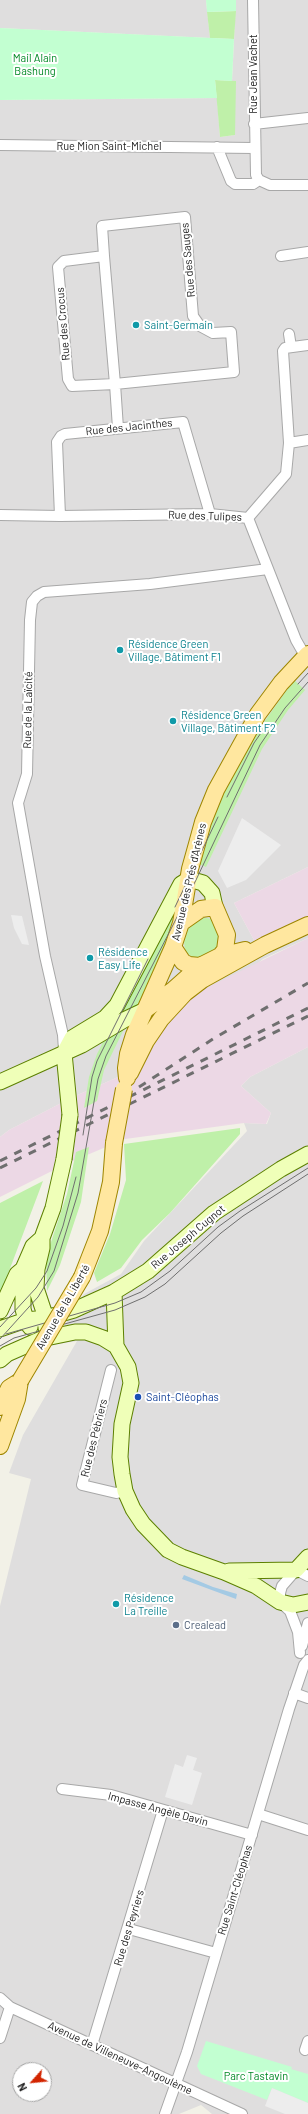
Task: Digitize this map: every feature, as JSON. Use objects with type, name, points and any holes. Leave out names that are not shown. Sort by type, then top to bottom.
[{"type":"main road","name":"Avenue des Prés d'Arènes","points":[[125,1084],[128,1054],[143,1011],[174,947],[181,923],[190,869],[203,822],[216,790],[258,714],[281,683],[307,658]]},
{"type":"main road","points":[[181,923],[201,909],[215,907],[227,935],[225,950],[220,956]]},
{"type":"main road","points":[[125,1084],[146,1041],[161,1019],[185,993],[202,980],[265,945],[308,925]]},
{"type":"main road","points":[[143,1011],[174,990],[200,966],[220,956],[265,945]]},
{"type":"main road","points":[[174,947],[183,962],[189,965],[200,966]]},
{"type":"main road","name":"Avenue de la Liberté","points":[[0,1446],[8,1388],[20,1381],[82,1277],[100,1231],[110,1182],[114,1143],[125,1084]]},
{"type":"street","name":"Rue Jean Vachet","points":[[253,0],[254,148]]},
{"type":"street","points":[[254,124],[308,118]]},
{"type":"street","name":"Rue Mion Saint-Michel","points":[[0,145],[254,148]]},
{"type":"street","points":[[217,147],[231,181],[235,184],[253,184],[259,180]]},
{"type":"street","points":[[254,148],[256,174],[259,180],[270,185],[308,185]]},
{"type":"street","name":"Rue des Sauges","points":[[115,384],[234,372],[231,332],[213,333],[200,326],[193,316],[185,216],[102,226],[118,428]]},
{"type":"street","points":[[281,256],[308,252]]},
{"type":"street","name":"Rue des Crocus","points":[[104,256],[61,262],[58,267],[58,271],[70,384],[75,387],[115,384]]},
{"type":"street","points":[[289,334],[291,346]]},
{"type":"street","points":[[248,518],[286,474],[289,443],[283,351],[285,348],[291,346],[308,345]]},
{"type":"street","name":"Rue des Jacinthes","points":[[60,516],[58,439],[65,434],[183,422],[210,514]]},
{"type":"street","points":[[289,443],[308,440]]},
{"type":"street","name":"Rue des Tulipes","points":[[0,515],[60,516],[210,514],[248,518],[268,569],[307,658]]},
{"type":"street","name":"Rue de la Laïcité","points":[[64,1053],[63,1035],[45,956],[18,803],[27,774],[30,620],[32,602],[37,596],[44,592],[150,584],[268,569]]},
{"type":"street","points":[[41,1339],[45,1330],[46,1318],[36,1288],[37,1269],[42,1248],[42,1238],[52,1208],[64,1159],[70,1115],[64,1053],[72,1038],[112,1012],[177,888],[189,879],[203,883],[212,893],[215,907]]},
{"type":"street","points":[[0,1082],[64,1053],[143,1011]]},
{"type":"street","name":"Rue Joseph Cugnot","points":[[0,1328],[26,1320],[46,1318],[74,1310],[114,1292],[148,1271],[168,1256],[214,1213],[281,1169],[308,1154]]},
{"type":"street","points":[[41,1339],[26,1320],[23,1302],[23,1269],[33,1246],[42,1238]]},
{"type":"street","points":[[0,1311],[17,1274],[23,1269]]},
{"type":"street","points":[[114,1292],[116,1346],[128,1367],[132,1383],[122,1424],[120,1457],[125,1491],[133,1509],[143,1524],[168,1550],[200,1565],[224,1572],[256,1586],[280,1602],[290,1612],[294,1620],[298,1632],[300,1653],[306,1663]]},
{"type":"street","points":[[0,1360],[7,1354],[41,1339],[75,1332],[86,1332],[102,1338],[116,1346]]},
{"type":"street","name":"Rue des Pébriers","points":[[111,1370],[82,1485],[116,1493],[125,1491]]},
{"type":"street","points":[[280,1602],[282,1586],[302,1573],[308,1557]]},
{"type":"street","points":[[224,1572],[302,1573]]},
{"type":"street","points":[[280,1602],[293,1605],[308,1602]]},
{"type":"street","points":[[300,1653],[308,1623]]},
{"type":"street","name":"Rue Saint-Cléophas","points":[[165,2114],[176,2084],[216,1954],[294,1693],[306,1663]]},
{"type":"street","points":[[294,1693],[308,1698]]},
{"type":"street","name":"Impasse Angèle Davin","points":[[62,1789],[110,1795],[252,1835]]},
{"type":"street","name":"Rue des Peyriers","points":[[92,2045],[129,1929],[163,1810]]},
{"type":"street","points":[[258,1814],[308,1830]]},
{"type":"street","points":[[129,1929],[216,1954]]},
{"type":"street","name":"Avenue de Villeneuve-Angoulème","points":[[0,1998],[10,2007],[242,2114]]},
{"type":"street","points":[[0,2038],[10,2007]]},
{"type":"shaded area","points":[[0,0],[206,0],[210,38],[0,28]]},
{"type":"shaded area","points":[[236,0],[308,0],[308,867],[234,903],[255,942],[308,916],[308,938],[263,959],[134,1070],[73,1097],[9,1130],[0,1137],[0,100],[217,98],[220,137],[235,135],[235,81],[232,81]]},
{"type":"shaded area","points":[[242,818],[281,845],[246,880],[227,888],[218,871]]},
{"type":"shaded area","points":[[308,867],[308,916],[255,942],[234,903]]},
{"type":"shaded area","points":[[11,915],[22,916],[29,945],[22,944],[14,928]]},
{"type":"shaded area","points":[[308,938],[308,1047],[250,1077],[241,1086],[271,1113],[266,1124],[244,1123],[125,1139],[68,1163],[0,1197],[0,1137],[9,1130],[73,1097],[134,1070],[181,1005],[202,990]]},
{"type":"shaded area","points":[[308,1047],[308,2114],[212,2114],[201,2105],[179,2114],[0,2114],[0,1606],[31,1479],[9,1473],[23,1435],[77,1341],[52,1345],[84,1294],[121,1274],[144,1241],[247,1131],[244,1123],[267,1124],[271,1113],[241,1086],[250,1077]]},
{"type":"shaded area","points":[[187,1755],[197,1758],[193,1770],[202,1773],[192,1805],[165,1797],[175,1764],[183,1767]]},
{"type":"shaded area","points":[[272,2088],[308,2103],[308,2114],[285,2114],[265,2106]]},
{"type":"green space","points":[[206,0],[236,0],[236,11],[207,12]]},
{"type":"green space","points":[[236,11],[234,39],[210,38],[207,12]]},
{"type":"green space","name":"Mail Alain Bashung","points":[[0,28],[234,39],[232,81],[215,80],[217,98],[0,100]]},
{"type":"green space","points":[[215,80],[236,81],[235,135],[220,137]]},
{"type":"green space","points":[[294,680],[305,690],[288,710],[262,749],[206,867],[199,864],[202,850],[218,802],[252,739]]},
{"type":"green space","points":[[178,892],[172,931],[136,1009],[112,1022]]},
{"type":"green space","points":[[201,917],[212,919],[219,928],[219,948],[205,958],[193,958],[185,951],[184,941],[189,927]]},
{"type":"green space","points":[[126,1025],[104,1070],[97,1101],[84,1108],[89,1077],[97,1054],[106,1036]]},
{"type":"green space","points":[[240,1128],[240,1134],[170,1213],[142,1240],[121,1268],[97,1282],[94,1273],[110,1234],[126,1180],[124,1144]]},
{"type":"green space","points":[[89,1147],[81,1202],[60,1265],[47,1291],[46,1263],[49,1248],[67,1194],[76,1152]]},
{"type":"green space","points":[[43,1181],[20,1242],[0,1295],[0,1203]]},
{"type":"green space","name":"Parc Tastavin","points":[[206,2041],[292,2067],[291,2069],[308,2074],[308,2103],[272,2088],[267,2100],[201,2074],[197,2066]]},
{"type":"water","points":[[184,1575],[213,1587],[237,1594],[236,1599],[182,1579]]},
{"type":"tram line","points":[[298,684],[308,673]]},
{"type":"tram line","points":[[0,1339],[38,1297],[54,1271],[78,1193],[98,1079],[106,1056],[196,880],[260,745],[285,708],[308,682]]},
{"type":"tram line","points":[[227,797],[254,743],[263,730]]},
{"type":"tram line","points":[[175,907],[218,817]]},
{"type":"tram line","points":[[83,1135],[92,1077],[97,1061],[148,959]]},
{"type":"tram line","points":[[6,1334],[115,1303],[141,1292],[170,1271],[218,1227],[240,1211],[308,1168]]},
{"type":"tram line","points":[[0,1346],[14,1338],[115,1310],[145,1297],[165,1284],[221,1233],[243,1216],[308,1174]]},
{"type":"tram line","points":[[0,1327],[36,1288],[47,1271],[63,1226],[76,1177]]},
{"type":"railway","points":[[139,1087],[213,1039],[308,983]]},
{"type":"railway","points":[[0,1161],[308,1008]]},
{"type":"railway","points":[[0,1168],[308,1016]]},
{"type":"place","name":"Saint-Germain","points":[[136,325]]},
{"type":"place","name":"Résidence Green Village, Bâtiment F1","points":[[120,650]]},
{"type":"place","name":"Résidence Green Village, Bâtiment F2","points":[[173,721]]},
{"type":"place","name":"Résidence Easy Life","points":[[90,958]]},
{"type":"place","name":"Saint-Cléophas","points":[[138,1397]]},
{"type":"place","name":"Résidence La Treille","points":[[116,1604]]},
{"type":"place","name":"Crealead","points":[[176,1625]]}]
